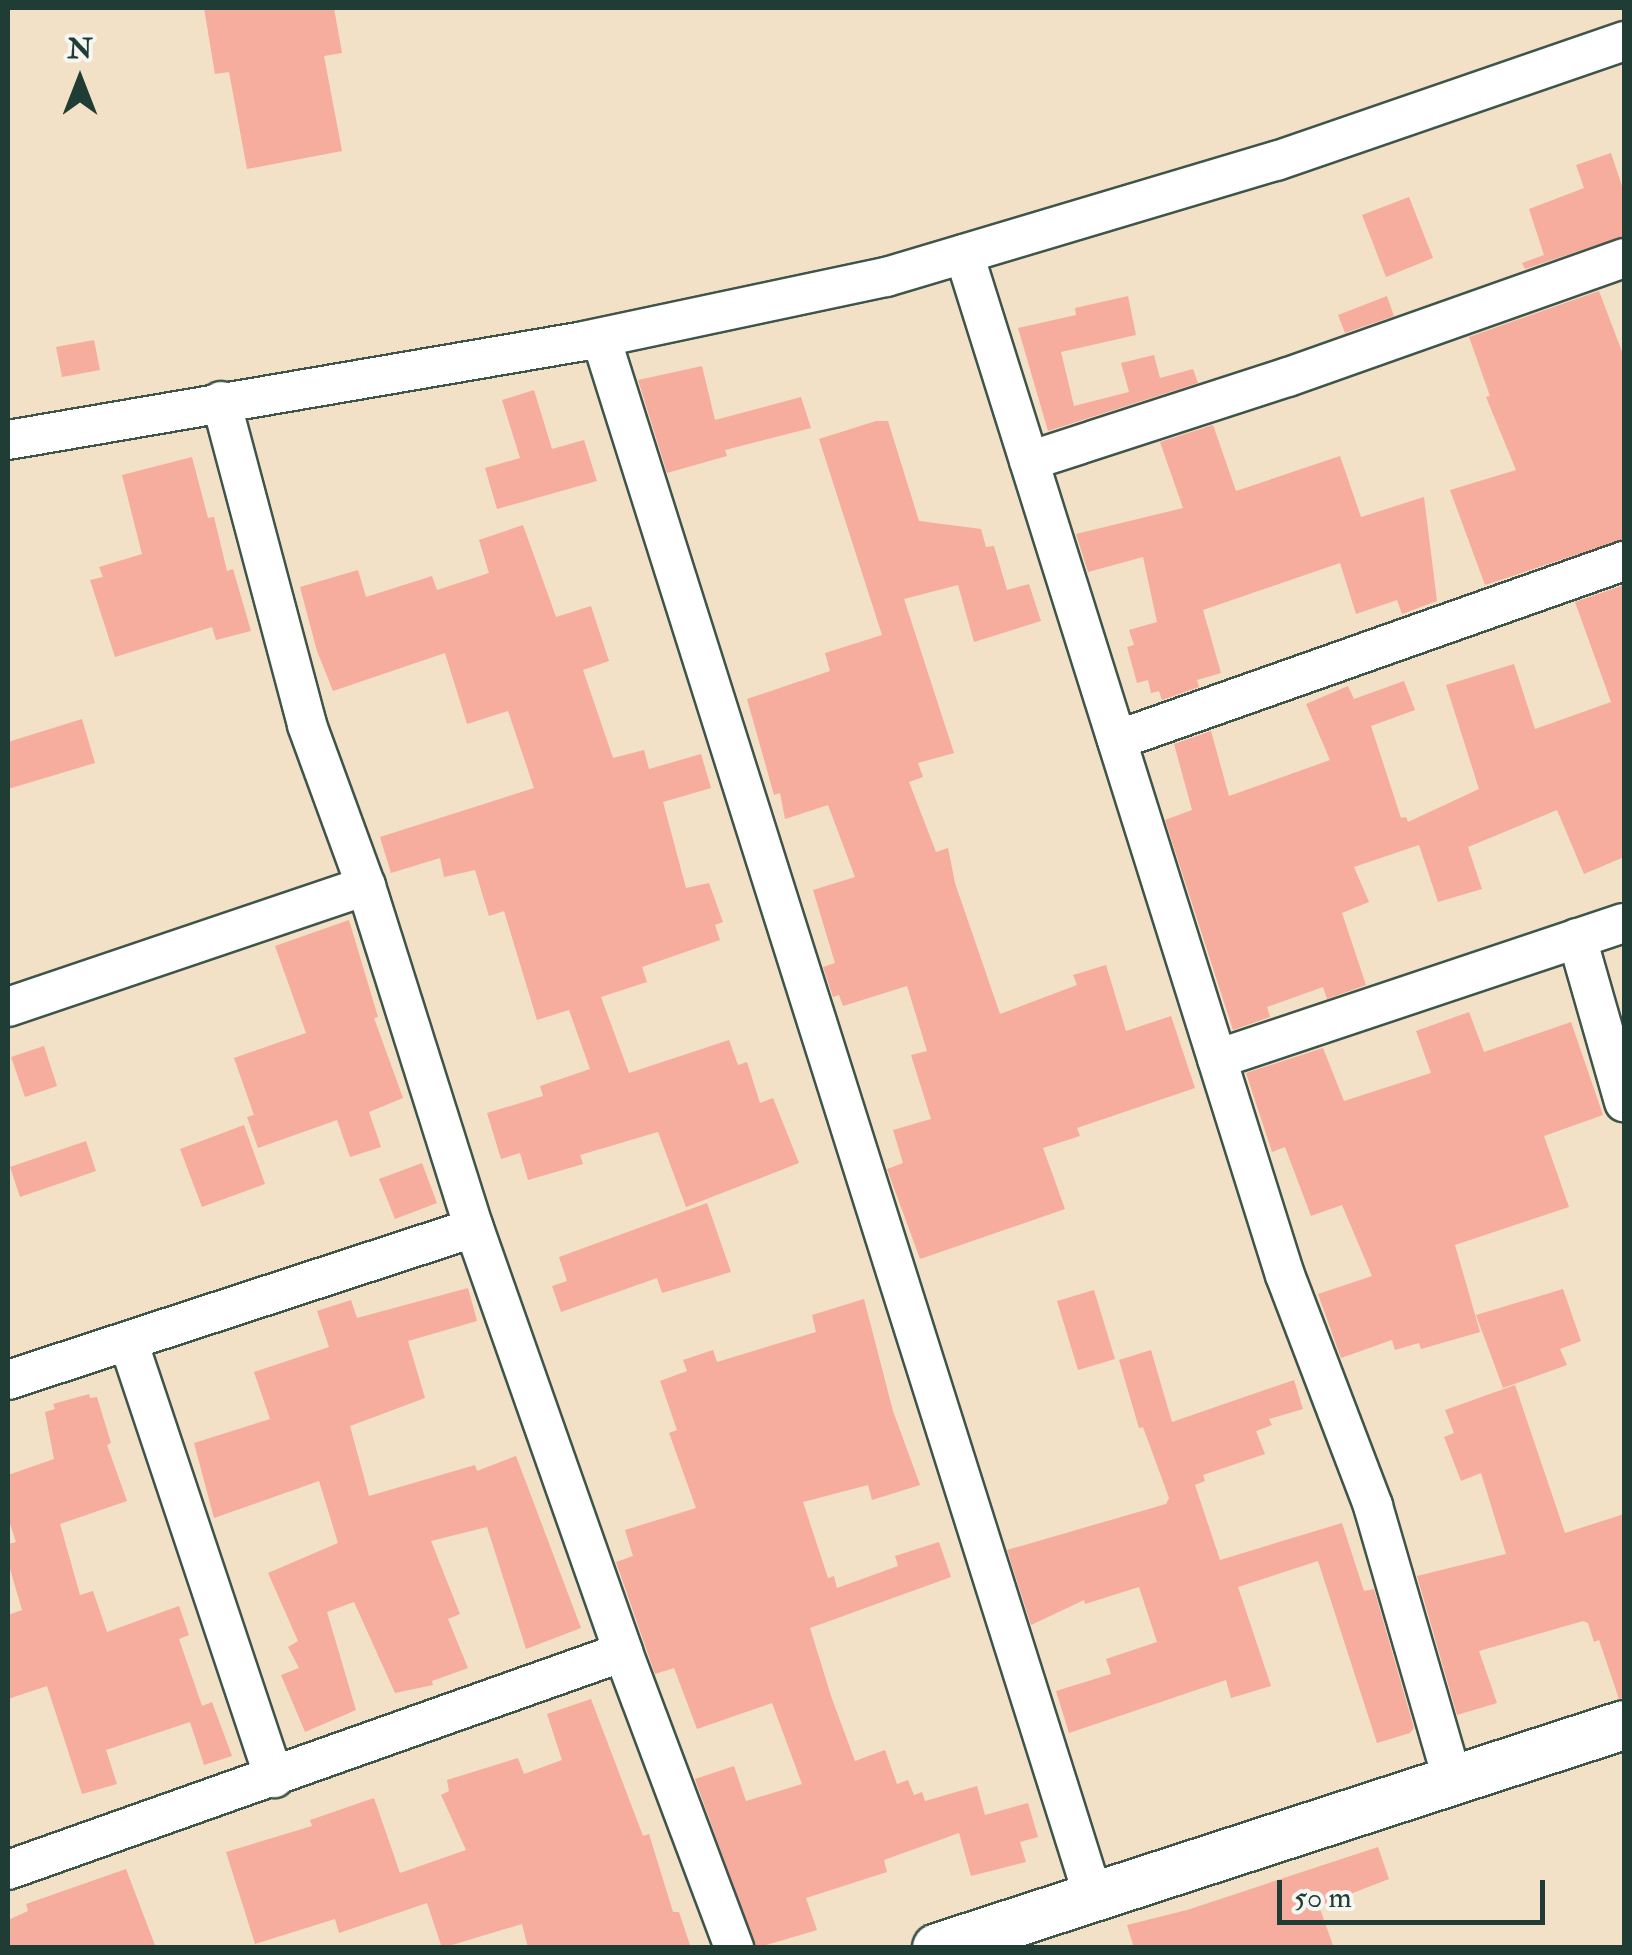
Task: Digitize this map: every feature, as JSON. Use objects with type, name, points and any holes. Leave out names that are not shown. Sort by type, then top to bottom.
[{"type":"street","points":[[8,440],[601,338],[886,277],[1276,161],[1624,41]]},
{"type":"street","points":[[964,254],[1285,1274],[1372,1506],[1453,1782]]},
{"type":"street","points":[[1029,462],[1288,377],[1624,258]]},
{"type":"street","points":[[601,338],[1093,1896]]},
{"type":"street","points":[[221,401],[307,726],[366,886],[474,1228],[623,1652],[734,1948]]},
{"type":"street","points":[[1116,740],[1624,561]]},
{"type":"street","points":[[8,1007],[366,886]]},
{"type":"street","points":[[1218,1059],[1624,922]]},
{"type":"street","points":[[1577,938],[1624,1102]]},
{"type":"street","points":[[8,1380],[474,1228]]},
{"type":"street","points":[[128,1341],[274,1778]]},
{"type":"street","points":[[8,1870],[623,1652]]},
{"type":"street","points":[[936,1948],[1009,1936],[1093,1896],[1624,1726]]},
{"type":"building","points":[[204,8],[334,8],[342,53],[324,56],[342,151],[247,169],[229,72],[215,74]]},
{"type":"building","points":[[1611,153],[1624,192],[1624,236],[1525,269],[1522,263],[1544,255],[1529,209],[1584,188],[1576,165]]},
{"type":"building","points":[[1409,197],[1433,258],[1386,277],[1362,215]]},
{"type":"building","points":[[1599,291],[1624,357],[1624,539],[1485,585],[1450,490],[1516,470],[1486,397],[1490,396],[1469,337]]},
{"type":"building","points":[[1128,296],[1136,335],[1061,352],[1074,406],[1129,392],[1121,363],[1154,355],[1160,378],[1193,369],[1198,383],[1048,431],[1018,328],[1076,315],[1075,308]]},
{"type":"building","points":[[1387,296],[1394,316],[1345,333],[1338,315]]},
{"type":"building","points":[[94,340],[100,370],[62,377],[56,347]]},
{"type":"building","points":[[702,366],[715,420],[801,397],[811,428],[725,450],[727,456],[667,473],[638,380]]},
{"type":"building","points":[[534,390],[552,449],[584,440],[597,481],[497,509],[485,468],[520,458],[502,400]]},
{"type":"building","points":[[876,421],[888,421],[919,521],[981,529],[986,547],[994,546],[1007,590],[1029,584],[1041,621],[974,642],[958,585],[904,599],[954,753],[918,763],[923,777],[909,782],[936,852],[948,848],[955,883],[1000,1014],[1077,985],[1073,975],[1106,965],[1126,1031],[1171,1016],[1195,1088],[1077,1128],[1080,1136],[1043,1148],[1065,1209],[920,1259],[887,1169],[903,1163],[893,1130],[931,1119],[911,1055],[927,1051],[907,986],[843,1006],[839,995],[833,997],[823,967],[835,963],[813,890],[855,877],[828,805],[785,819],[780,793],[774,795],[747,699],[830,671],[825,653],[882,635],[819,439]]},
{"type":"building","points":[[1213,425],[1236,491],[1340,456],[1361,517],[1424,497],[1437,601],[1402,614],[1397,600],[1356,614],[1340,563],[1203,610],[1221,673],[1197,680],[1199,687],[1162,700],[1159,691],[1151,693],[1148,680],[1137,683],[1127,647],[1134,645],[1129,630],[1157,622],[1143,557],[1088,572],[1076,534],[1183,508],[1160,442]]},
{"type":"building","points":[[192,457],[208,518],[214,517],[227,571],[233,569],[251,631],[216,640],[212,627],[115,657],[90,580],[103,577],[99,567],[142,554],[122,475]]},
{"type":"building","points":[[523,525],[556,617],[591,606],[609,661],[583,670],[613,758],[644,750],[649,769],[701,754],[711,788],[663,802],[686,888],[709,883],[723,922],[715,925],[720,940],[642,967],[647,982],[601,997],[629,1073],[729,1040],[738,1065],[747,1062],[760,1103],[773,1098],[799,1163],[686,1207],[658,1132],[580,1155],[583,1164],[528,1180],[520,1153],[501,1159],[487,1113],[543,1096],[540,1086],[590,1069],[569,1010],[537,1020],[504,911],[489,916],[475,870],[444,877],[440,858],[391,873],[380,837],[534,788],[508,711],[467,724],[445,653],[333,691],[317,651],[300,587],[358,570],[366,597],[432,576],[437,590],[489,573],[479,540]]},
{"type":"building","points":[[1624,585],[1624,857],[1584,874],[1557,810],[1468,847],[1482,889],[1438,902],[1419,845],[1354,867],[1369,902],[1342,913],[1366,985],[1327,999],[1323,987],[1267,1007],[1270,1017],[1233,1030],[1165,820],[1192,810],[1174,744],[1211,731],[1229,796],[1330,760],[1306,704],[1348,686],[1354,699],[1404,681],[1415,710],[1371,726],[1401,818],[1406,817],[1408,822],[1479,789],[1446,685],[1514,664],[1535,729],[1611,702],[1575,602]]},
{"type":"building","points":[[82,719],[95,763],[8,789],[8,742]]},
{"type":"building","points":[[349,920],[378,1017],[374,1018],[403,1098],[369,1112],[381,1147],[350,1157],[337,1120],[258,1148],[247,1117],[254,1115],[234,1058],[306,1033],[275,946]]},
{"type":"building","points":[[1469,1012],[1484,1052],[1571,1022],[1603,1115],[1544,1136],[1569,1207],[1455,1245],[1480,1332],[1421,1349],[1419,1343],[1395,1350],[1392,1340],[1341,1358],[1318,1294],[1372,1276],[1342,1205],[1311,1216],[1285,1147],[1272,1152],[1246,1073],[1323,1048],[1344,1101],[1431,1073],[1416,1031]]},
{"type":"building","points":[[44,1046],[57,1086],[25,1097],[11,1057]]},
{"type":"building","points":[[244,1125],[265,1184],[202,1207],[180,1149]]},
{"type":"building","points":[[86,1141],[96,1171],[20,1197],[10,1167]]},
{"type":"building","points":[[422,1163],[437,1203],[395,1219],[379,1179]]},
{"type":"building","points":[[707,1203],[731,1272],[662,1293],[657,1278],[561,1312],[552,1286],[567,1281],[559,1257]]},
{"type":"building","points":[[468,1288],[477,1321],[408,1341],[425,1398],[350,1426],[369,1496],[475,1465],[477,1471],[516,1456],[581,1628],[526,1649],[487,1527],[431,1541],[460,1614],[448,1619],[468,1668],[432,1681],[433,1685],[395,1693],[354,1602],[327,1612],[356,1710],[305,1732],[281,1675],[299,1668],[288,1647],[298,1641],[268,1573],[338,1543],[319,1481],[214,1518],[194,1443],[270,1419],[254,1372],[329,1347],[317,1311],[351,1300],[357,1318]]},
{"type":"building","points":[[1563,1289],[1581,1341],[1560,1349],[1567,1365],[1503,1388],[1476,1315]]},
{"type":"building","points":[[1094,1290],[1115,1359],[1078,1370],[1057,1301]]},
{"type":"building","points":[[864,1299],[893,1411],[920,1485],[872,1500],[868,1485],[803,1502],[828,1578],[834,1576],[837,1588],[898,1566],[895,1556],[939,1542],[951,1577],[810,1628],[831,1696],[855,1761],[885,1750],[897,1784],[908,1780],[914,1795],[922,1792],[925,1801],[977,1786],[985,1815],[1028,1803],[1038,1837],[1020,1842],[1026,1862],[971,1876],[959,1833],[884,1860],[887,1872],[806,1898],[817,1930],[756,1948],[695,1779],[734,1766],[746,1801],[802,1784],[772,1703],[697,1729],[674,1668],[655,1674],[616,1562],[633,1556],[625,1530],[696,1508],[669,1433],[677,1430],[660,1381],[687,1371],[683,1360],[713,1350],[717,1362],[816,1332],[812,1315]]},
{"type":"building","points":[[1151,1350],[1172,1422],[1294,1380],[1303,1409],[1269,1419],[1272,1425],[1256,1431],[1265,1454],[1203,1475],[1205,1481],[1195,1485],[1220,1560],[1342,1523],[1364,1591],[1374,1589],[1414,1728],[1410,1733],[1377,1743],[1318,1561],[1238,1587],[1271,1686],[1231,1698],[1226,1680],[1069,1733],[1056,1691],[1111,1674],[1106,1659],[1157,1642],[1139,1587],[1085,1604],[1084,1600],[1031,1625],[1007,1550],[1166,1504],[1169,1498],[1143,1427],[1139,1428],[1119,1360]]},
{"type":"building","points":[[1515,1385],[1565,1533],[1624,1514],[1624,1698],[1619,1699],[1599,1640],[1594,1642],[1588,1623],[1583,1621],[1479,1651],[1497,1703],[1457,1715],[1417,1576],[1506,1554],[1481,1473],[1461,1481],[1444,1437],[1454,1433],[1445,1410]]},
{"type":"building","points":[[89,1394],[90,1398],[97,1397],[111,1443],[107,1445],[127,1501],[60,1524],[80,1595],[93,1591],[107,1632],[179,1606],[189,1635],[179,1639],[202,1706],[212,1702],[232,1756],[204,1765],[190,1722],[106,1750],[117,1784],[82,1794],[47,1686],[8,1699],[8,1615],[22,1610],[8,1562],[8,1544],[16,1542],[8,1518],[8,1475],[54,1459],[45,1412],[55,1409],[53,1404]]},
{"type":"building","points":[[591,1699],[643,1836],[649,1834],[673,1912],[679,1912],[691,1948],[528,1948],[522,1924],[442,1948],[427,1903],[339,1933],[335,1919],[255,1944],[226,1852],[312,1826],[310,1820],[374,1798],[400,1873],[466,1850],[441,1795],[449,1791],[447,1780],[518,1758],[524,1774],[562,1760],[547,1714]]},
{"type":"building","points":[[1378,1847],[1389,1879],[1319,1906],[1334,1948],[1134,1948],[1127,1925],[1187,1910]]},
{"type":"building","points":[[126,1869],[156,1948],[8,1948],[8,1920],[28,1911],[26,1904]]}]
